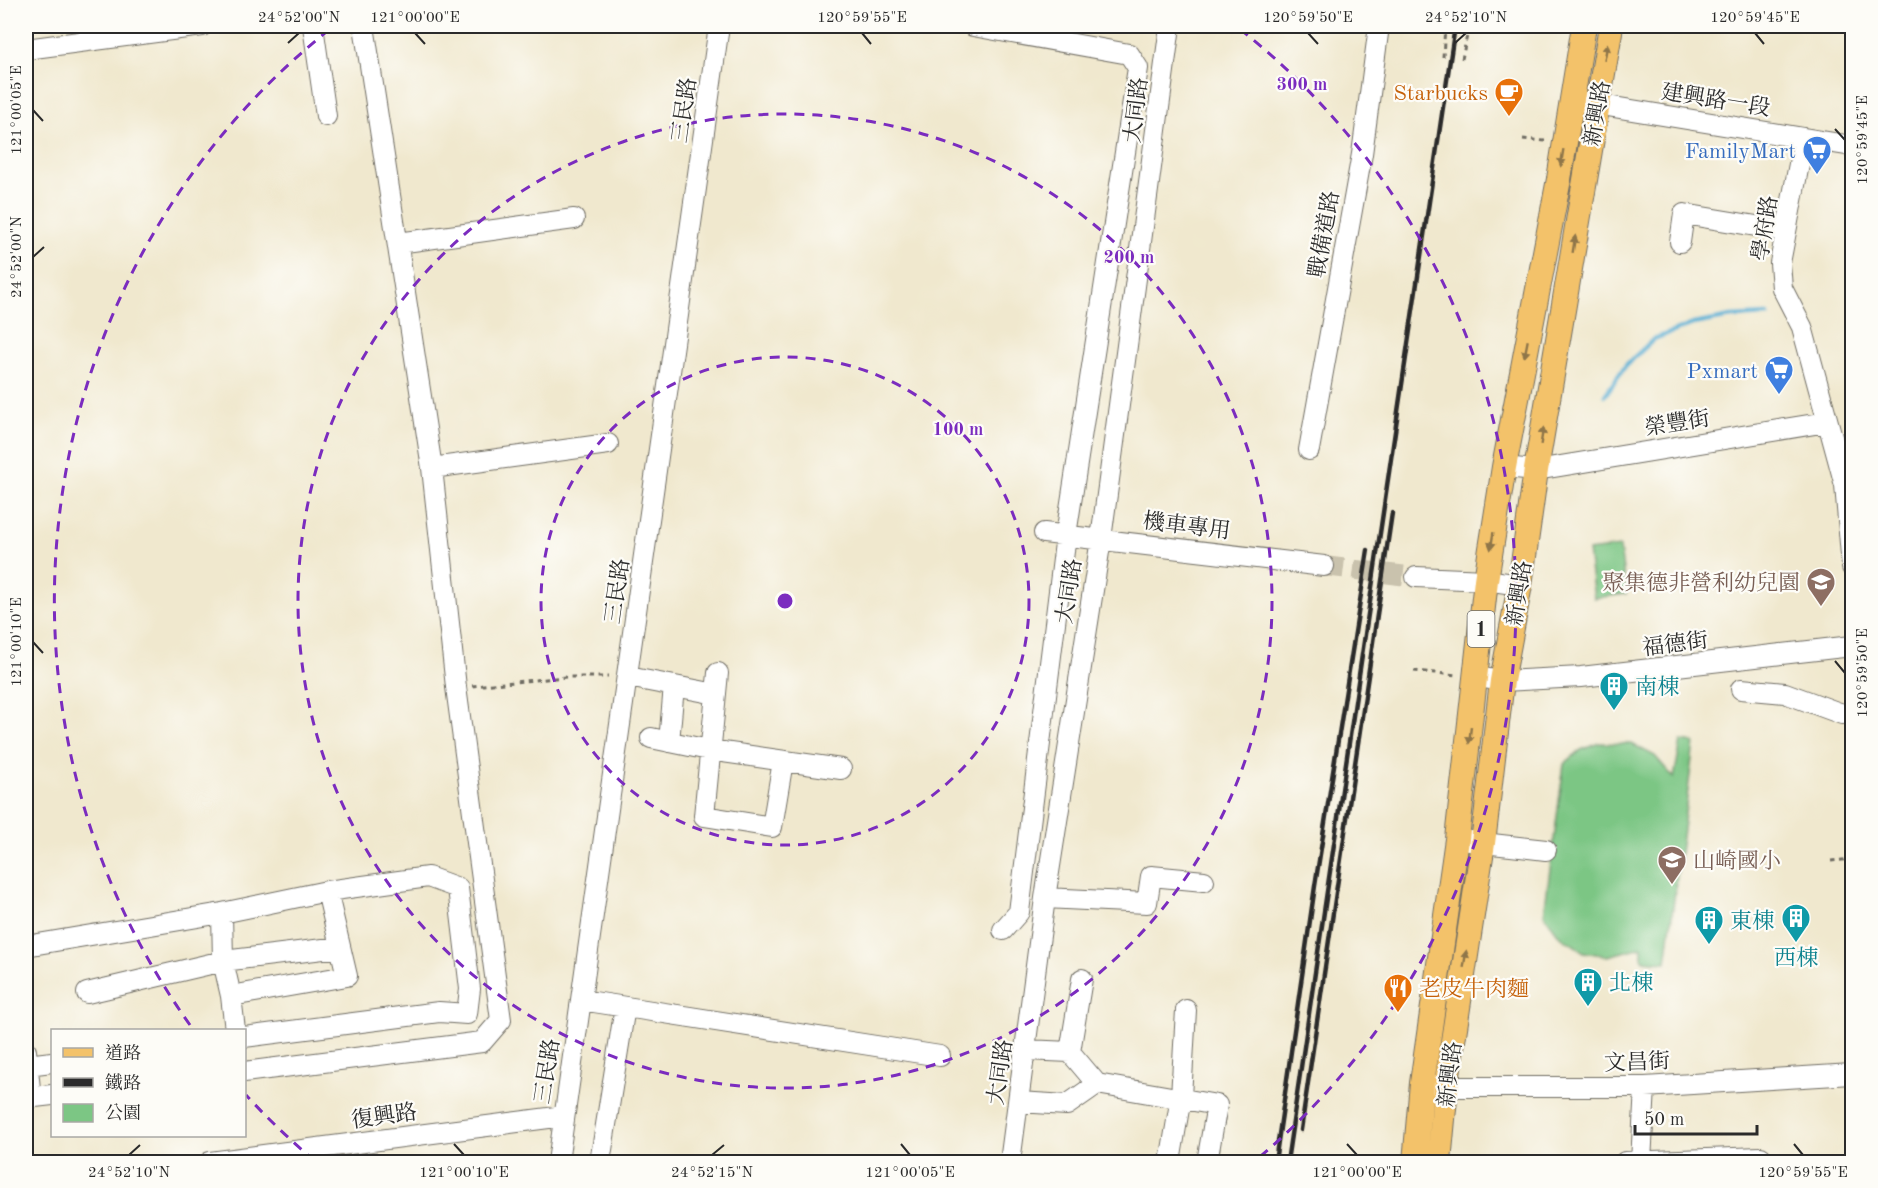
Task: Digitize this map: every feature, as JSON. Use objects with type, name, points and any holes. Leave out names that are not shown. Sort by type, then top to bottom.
[{"type":"main road","name":"新興路","points":[[1415,1162],[1422,1083],[1457,839],[1486,580],[1504,467],[1559,179],[1584,26]]},
{"type":"main road","name":"新興路","points":[[1439,1162],[1446,1087],[1483,843],[1502,681],[1520,585],[1536,470],[1611,26]]},
{"type":"street","points":[[26,49],[202,26]]},
{"type":"street","points":[[313,26],[326,116]]},
{"type":"street","points":[[246,1071],[482,1042],[501,1020],[456,687],[432,468],[364,26]]},
{"type":"street","name":"三民路","points":[[558,1162],[719,26]]},
{"type":"street","points":[[973,26],[1128,54],[1138,68],[1066,535],[1019,912],[1004,930]]},
{"type":"street","name":"大同路","points":[[1010,1162],[1045,898],[1101,539],[1170,26]]},
{"type":"street","name":"戰備道路","points":[[1310,450],[1362,154],[1379,26]]},
{"type":"street","name":"建興路一段","points":[[1572,100],[1852,146]]},
{"type":"street","name":"學府路","points":[[1803,138],[1780,263],[1782,288],[1802,327],[1827,422],[1849,485],[1852,567]]},
{"type":"street","points":[[1680,242],[1684,214],[1786,231]]},
{"type":"street","points":[[398,243],[573,219]]},
{"type":"street","name":"榮豐街","points":[[1504,467],[1536,470],[1827,422]]},
{"type":"street","points":[[432,468],[608,444]]},
{"type":"street","name":"機車專用","points":[[1044,533],[1324,566]]},
{"type":"street","points":[[1416,577],[1486,580],[1520,585]]},
{"type":"street","name":"福德街","points":[[1476,677],[1502,681],[1581,677],[1852,646]]},
{"type":"street","points":[[718,673],[704,816],[772,827],[783,760]]},
{"type":"street","points":[[628,677],[716,694]]},
{"type":"street","points":[[674,686],[660,740],[709,750],[841,769]]},
{"type":"street","points":[[1741,689],[1785,693],[1842,714],[1852,713]]},
{"type":"street","points":[[1457,839],[1546,850]]},
{"type":"street","points":[[1045,898],[1147,903],[1151,876],[1204,881]]},
{"type":"street","points":[[26,946],[222,913],[327,891],[428,877],[458,888],[470,990],[467,1014],[439,1012],[246,1037]]},
{"type":"street","points":[[231,996],[347,976],[327,891]]},
{"type":"street","points":[[222,913],[223,961],[231,996],[235,1029]]},
{"type":"street","points":[[87,993],[223,961],[340,946]]},
{"type":"street","points":[[1070,1052],[1082,979]]},
{"type":"street","points":[[581,1000],[940,1056]]},
{"type":"street","points":[[600,1162],[625,1007]]},
{"type":"street","points":[[1170,1162],[1181,1097],[1186,1010]]},
{"type":"street","points":[[1026,1050],[1070,1052],[1097,1084],[1217,1105],[1208,1162]]},
{"type":"street","points":[[51,1062],[26,1058],[28,1098],[51,1095]]},
{"type":"street","name":"文昌街","points":[[1422,1083],[1446,1087],[1645,1087],[1852,1074]]},
{"type":"street","points":[[1019,1102],[1067,1105],[1097,1084]]},
{"type":"street","points":[[1645,1087],[1636,1162],[1761,1157]]},
{"type":"street","name":"復興路","points":[[210,1162],[564,1116]]},
{"type":"path","points":[[1443,57],[1445,26]]},
{"type":"path","points":[[1462,58],[1469,26]]},
{"type":"path","points":[[1523,139],[1548,142]]},
{"type":"path","points":[[1414,671],[1476,677]]},
{"type":"path","points":[[456,687],[566,677],[628,677]]},
{"type":"path","points":[[1831,861],[1852,859]]},
{"type":"green space","points":[[1620,547],[1626,594],[1594,598],[1588,551]]},
{"type":"green space","points":[[1681,741],[1694,743],[1666,962],[1642,960],[1642,947],[1608,956],[1584,952],[1559,935],[1544,914],[1564,764],[1581,750],[1599,743],[1632,744],[1655,756],[1674,778]]},
{"type":"waterway","points":[[1605,395],[1626,365],[1654,339],[1693,324],[1731,317],[1768,315]]},
{"type":"tunnel","points":[[1324,566],[1416,577]]},
{"type":"railway","points":[[1287,1162],[1455,26]]},
{"type":"railway","points":[[1301,1130],[1392,513]]},
{"type":"railway","points":[[1275,1162],[1315,886],[1368,550]]},
{"type":"place","name":"Starbucks","points":[[1509,118]]},
{"type":"place","name":"FamilyMart","points":[[1817,176]]},
{"type":"place","name":"Pxmart","points":[[1779,396]]},
{"type":"place","name":"聚集德非營利幼兒園","points":[[1821,608]]},
{"type":"place","name":"南棟","points":[[1614,712]]},
{"type":"place","name":"山崎國小","points":[[1672,886]]},
{"type":"place","name":"西棟","points":[[1796,944]]},
{"type":"place","name":"東棟","points":[[1709,946]]},
{"type":"place","name":"北棟","points":[[1588,1008]]},
{"type":"place","name":"老皮牛肉麵","points":[[1398,1014]]}]
